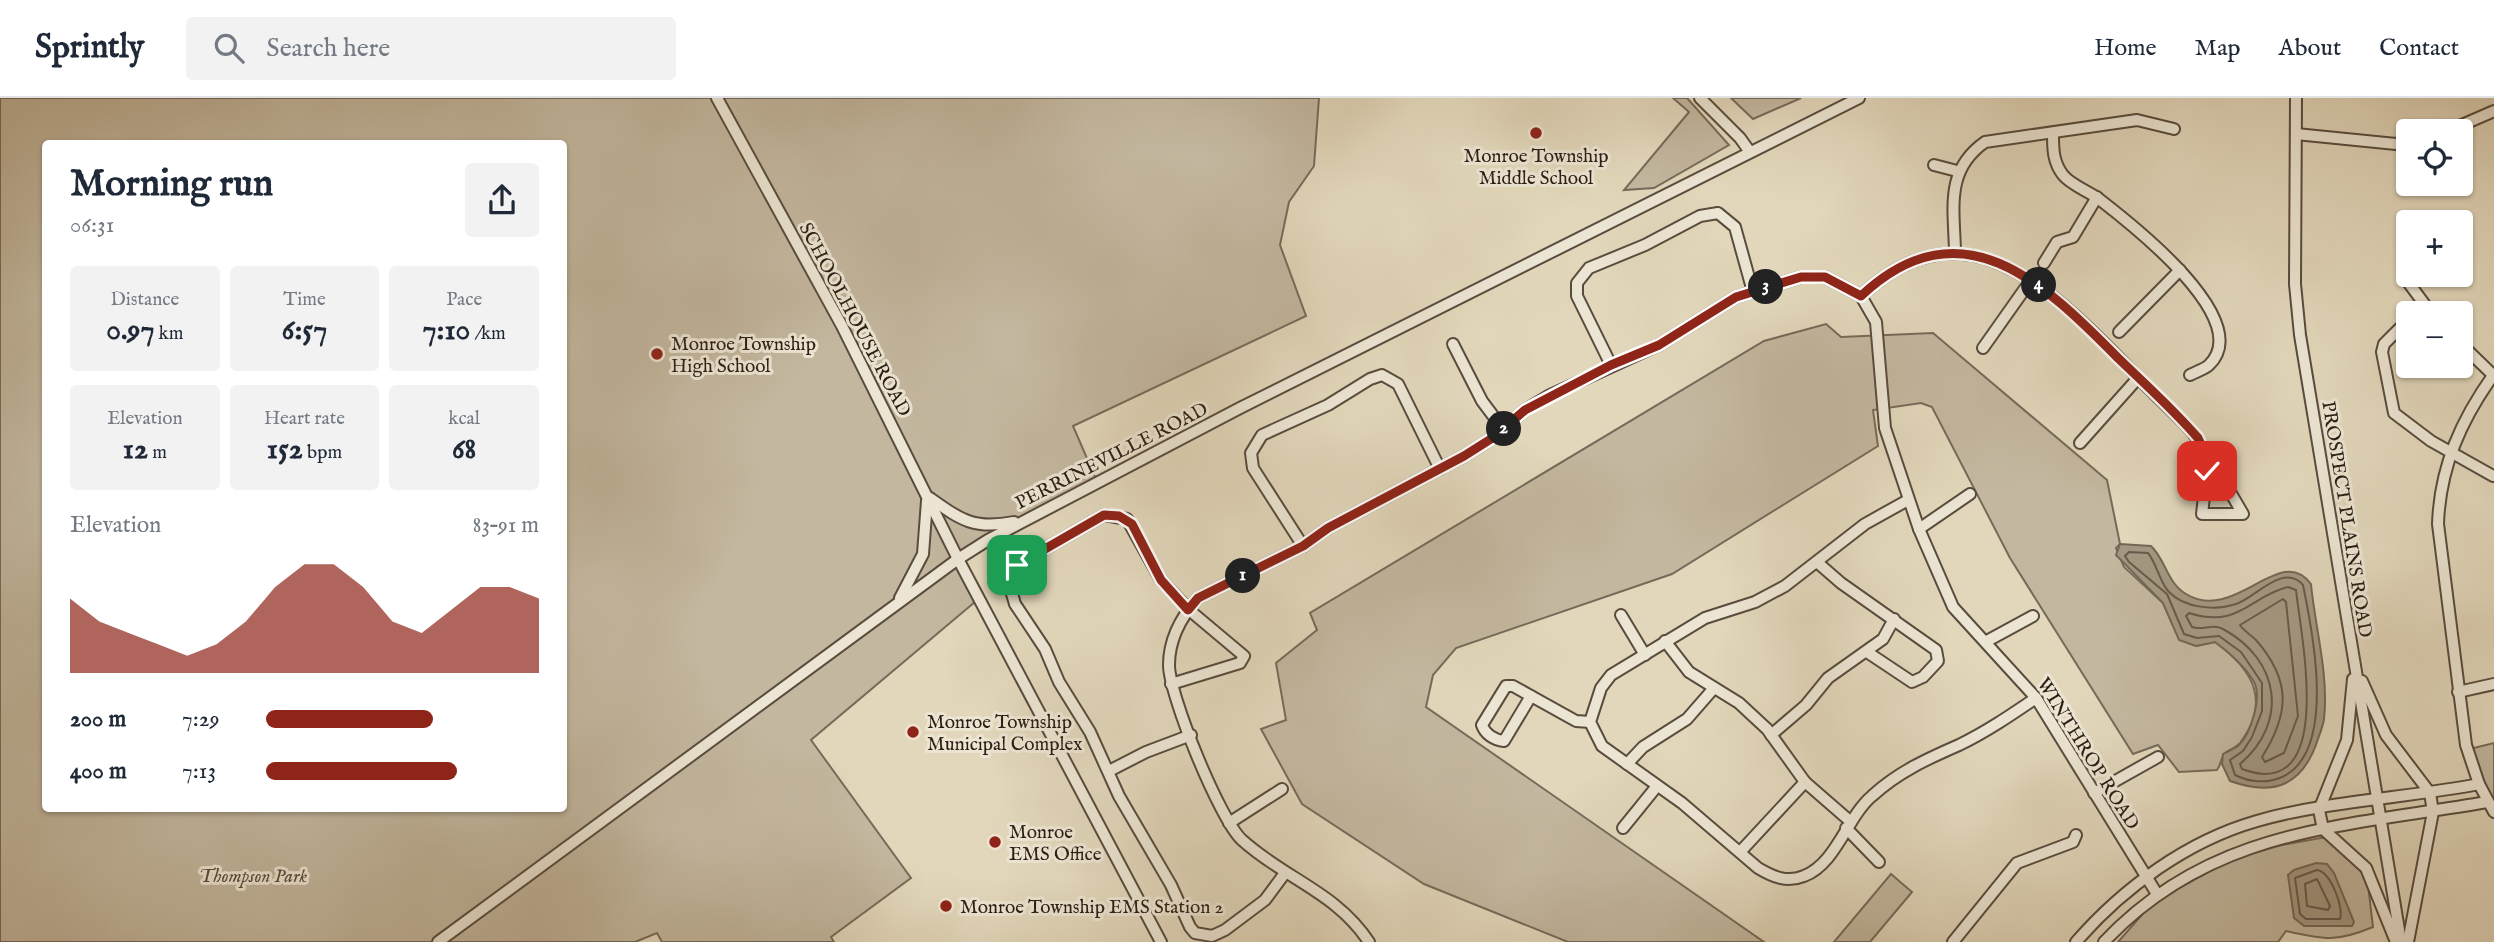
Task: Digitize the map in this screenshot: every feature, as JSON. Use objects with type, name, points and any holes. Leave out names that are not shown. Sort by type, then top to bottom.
[{"type":"street","name":"SCHOOLHOUSE ROAD","points":[[717,98],[842,326],[958,559],[1161,942]]},
{"type":"street","points":[[1700,98],[1740,138],[1750,152]]},
{"type":"street","name":"PERRINEVILLE ROAD","points":[[438,942],[958,559],[1023,520],[1859,98]]},
{"type":"street","name":"PROSPECT PLAINS ROAD","points":[[2297,98],[2295,284],[2300,335],[2378,800],[2399,942]]},
{"type":"street","points":[[2473,120],[2494,111]]},
{"type":"street","points":[[1955,251],[1954,196],[1957,171],[1970,152],[1985,142],[2137,120],[2174,129]]},
{"type":"street","points":[[2053,134],[2054,158],[2064,177],[2097,197],[2180,270],[2201,293],[2217,330],[2218,349],[2209,365],[2190,375]]},
{"type":"street","points":[[2296,134],[2396,144]]},
{"type":"street","points":[[1934,165],[1957,171]]},
{"type":"street","points":[[2045,263],[2057,242],[2073,237],[2097,197]]},
{"type":"street","points":[[1611,365],[1577,296],[1577,282],[1590,268],[1646,245],[1700,216],[1718,213],[1735,227],[1753,292]]},
{"type":"street","points":[[1368,942],[1357,923],[1333,901],[1285,873],[1240,838],[1221,812],[1171,684],[1170,651],[1180,622],[1198,598],[1303,546],[1328,528],[1440,469],[1503,429],[1525,410],[1611,365],[1659,345],[1716,309],[1753,292],[1801,277],[1825,277],[1861,296],[1880,278],[1903,264],[1955,251],[1986,257],[2031,280],[2068,306],[2198,438],[2206,456],[2207,471],[2203,514],[2244,514],[2226,485],[2207,471]]},
{"type":"street","points":[[2119,332],[2180,270]]},
{"type":"street","points":[[1983,348],[2031,280]]},
{"type":"street","name":"WINTHROP ROAD","points":[[1861,296],[1876,321],[1885,428],[1919,529],[1954,607],[1987,640],[2036,698],[2157,894]]},
{"type":"street","points":[[2396,332],[2384,344],[2382,352],[2390,404],[2401,421],[2493,476]]},
{"type":"street","points":[[1453,344],[1482,401],[1503,429]]},
{"type":"street","points":[[2104,942],[2131,913],[2157,894],[2242,848],[2323,829],[2433,812],[2491,807],[2479,784],[2466,745],[2438,524],[2439,491],[2451,452],[2465,417],[2493,374],[2473,355]]},
{"type":"street","points":[[1303,546],[1253,468],[1251,453],[1262,435],[1328,405],[1370,379],[1382,375],[1398,384],[1440,469]]},
{"type":"street","points":[[2080,443],[2138,378]]},
{"type":"street","points":[[1919,529],[1970,494]]},
{"type":"street","points":[[927,495],[958,519],[975,524],[996,526],[1023,520]]},
{"type":"street","points":[[894,606],[923,554],[927,536],[927,495]]},
{"type":"street","points":[[1908,499],[1865,524],[1818,563],[1755,602],[1706,618],[1611,675],[1601,688],[1590,722],[1602,746],[1741,851],[1758,869],[1771,876],[1789,880],[1805,876],[1819,867],[1867,800],[1890,779],[1995,726],[2036,698]]},
{"type":"street","points":[[1171,684],[1240,663],[1244,656],[1188,610],[1161,580],[1132,524],[1119,516],[1104,515],[1022,561],[1011,575],[1010,587],[1015,604],[1045,649],[1059,682],[1090,732],[1119,796],[1195,933],[1212,936],[1225,930],[1265,900],[1285,873]]},
{"type":"street","points":[[1818,563],[1841,583],[1936,650],[1938,661],[1917,682],[1912,682],[1867,652]]},
{"type":"street","points":[[1621,615],[1645,655]]},
{"type":"street","points":[[1987,640],[2034,616]]},
{"type":"street","points":[[1772,735],[1806,705],[1828,678],[1883,639],[1894,619]]},
{"type":"street","points":[[1665,641],[1682,665],[1739,703],[1772,735],[1805,782],[1849,825],[1879,862]]},
{"type":"street","points":[[2355,665],[2386,735],[2430,793],[2433,812],[2408,942]]},
{"type":"street","points":[[2355,665],[2347,740],[2319,810],[2323,829],[2366,868],[2399,942]]},
{"type":"street","points":[[2458,692],[2494,684]]},
{"type":"street","points":[[1531,696],[1504,741],[1484,732],[1482,725],[1506,686],[1513,686],[1531,696],[1576,721],[1590,722]]},
{"type":"street","points":[[1627,764],[1643,747],[1687,719],[1714,688]]},
{"type":"street","points":[[1109,771],[1146,752],[1191,735]]},
{"type":"street","points":[[2094,793],[2158,757]]},
{"type":"street","points":[[1741,851],[1805,782]]},
{"type":"street","points":[[2076,942],[2113,902],[2146,877],[2172,860],[2245,825],[2479,784]]},
{"type":"street","points":[[1623,828],[1657,786]]},
{"type":"street","points":[[1229,823],[1282,789]]},
{"type":"street","points":[[1953,942],[2017,863],[2073,842],[2076,835]]},
{"type":"green space","name":"Thompson Park","points":[[0,98],[1319,98],[1314,166],[1289,202],[1280,245],[1306,316],[1073,426],[1096,479],[961,556],[982,596],[811,740],[911,878],[831,937],[834,942],[662,942],[657,933],[635,942],[0,942]]},
{"type":"green space","points":[[1673,98],[1687,98],[1729,145],[1654,188],[1624,190],[1689,112]]},
{"type":"green space","points":[[1731,98],[1801,98],[1753,119]]},
{"type":"green space","points":[[1826,324],[1841,337],[1933,333],[2107,480],[2120,544],[2116,548],[2124,567],[2163,603],[2180,640],[2196,646],[2215,642],[2239,663],[2253,686],[2255,713],[2250,727],[2240,743],[2224,754],[2217,770],[2179,772],[2158,745],[2133,754],[2010,558],[1932,407],[1921,403],[1873,410],[1878,446],[1672,574],[1456,648],[1433,675],[1426,707],[1764,942],[1568,942],[1424,884],[1302,804],[1261,729],[1286,720],[1276,663],[1317,630],[1310,613],[1764,341]]},
{"type":"green space","points":[[2494,743],[2494,809],[2470,749]]},
{"type":"green space","points":[[2332,836],[2366,868],[2373,927],[2331,938],[2286,931],[2278,942],[2118,942],[2154,901],[2248,851]]},
{"type":"green space","points":[[1891,874],[1912,892],[1870,942],[1834,942]]},
{"type":"water","points":[[2120,544],[2151,546],[2175,584],[2186,594],[2204,600],[2222,599],[2285,572],[2299,574],[2311,584],[2325,685],[2324,719],[2312,755],[2295,777],[2274,787],[2261,788],[2230,781],[2222,764],[2223,754],[2238,746],[2251,724],[2257,695],[2253,680],[2236,659],[2215,642],[2196,646],[2179,640],[2163,603],[2116,555]]},
{"type":"water","points":[[2316,863],[2327,864],[2334,873],[2354,922],[2352,926],[2304,926],[2294,918],[2288,875],[2294,870]]},
{"type":"place","name":"Monroe Township Middle School","points":[[1536,133]]},
{"type":"place","name":"Monroe Township High School","points":[[657,354]]},
{"type":"place","name":"Monroe Township Municipal Complex","points":[[913,732]]},
{"type":"place","name":"Monroe EMS Office","points":[[995,842]]},
{"type":"place","name":"Monroe Township EMS Station 2","points":[[946,906]]},
{"type":"route","points":[[1017,565],[1104,515],[1119,516],[1132,524],[1161,580],[1188,610],[1198,598],[1303,546],[1328,528],[1464,456],[1494,437],[1525,410],[1550,395],[1659,345],[1736,297],[1801,277],[1825,277],[1844,284],[1861,296],[1880,278],[1903,264],[1955,251],[1986,257],[2008,266],[2068,306],[2198,438],[2206,456],[2207,471]]}]
